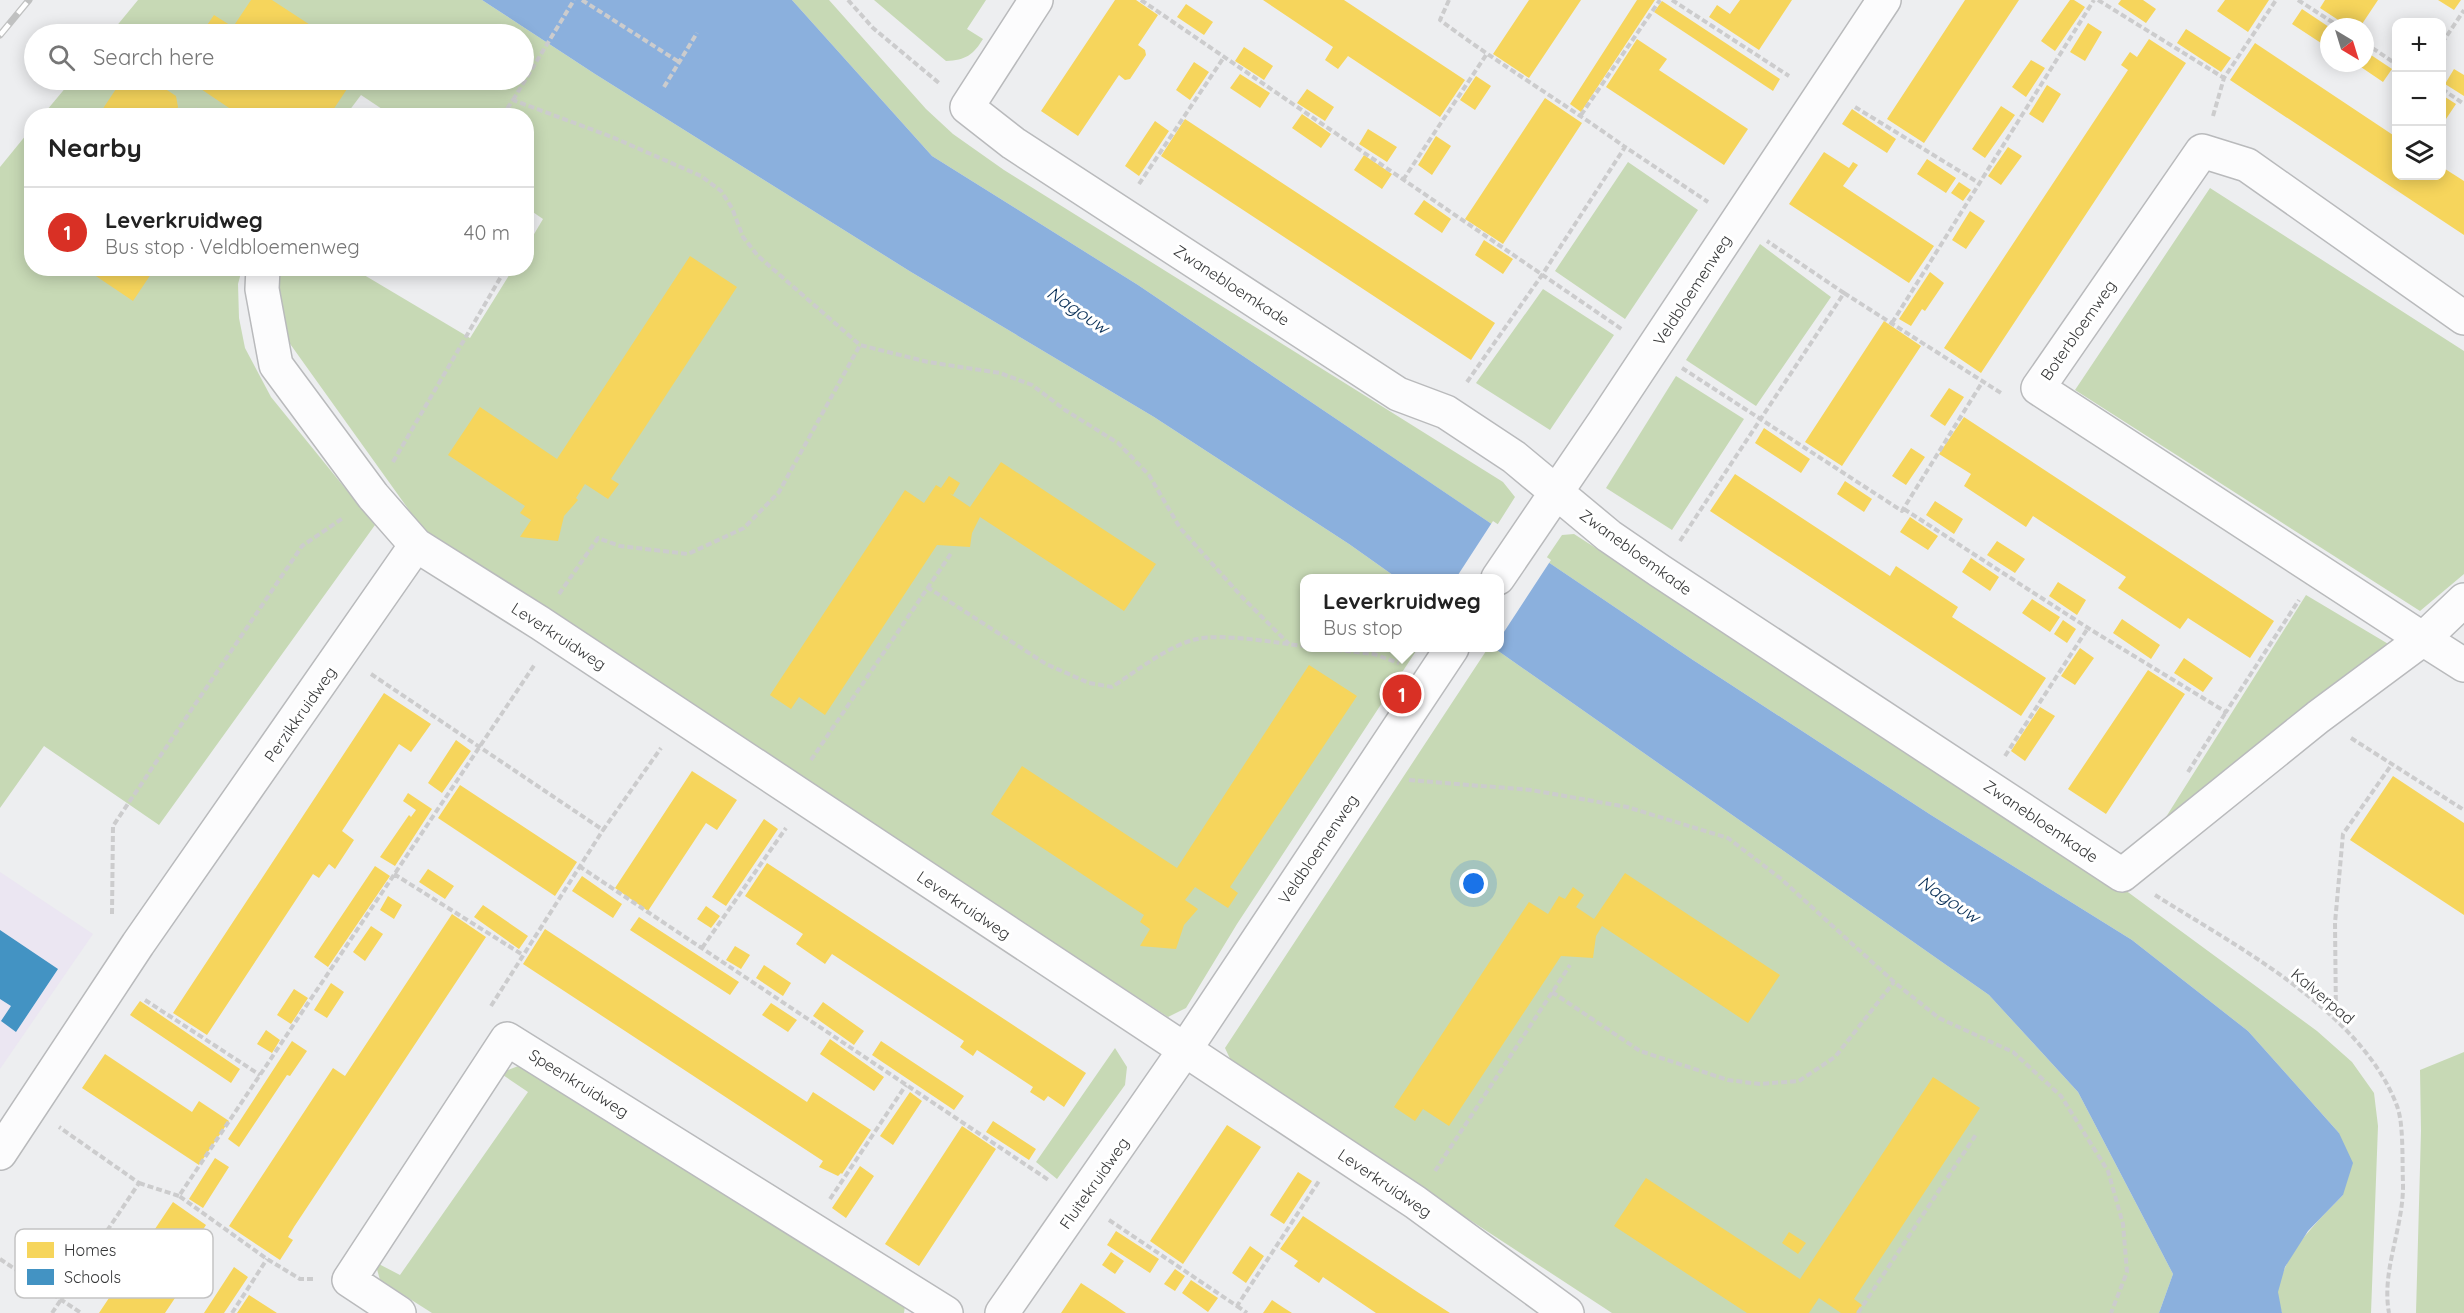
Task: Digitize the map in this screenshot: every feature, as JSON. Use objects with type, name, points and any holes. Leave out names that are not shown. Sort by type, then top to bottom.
[{"type":"street","points":[[967,107],[1036,0]]},
{"type":"street","name":"Veldbloemenweg","points":[[1501,574],[1884,0]]},
{"type":"street","name":"Zwanebloemkade","points":[[967,107],[1013,143],[1398,394],[1446,412],[1514,457],[1609,536],[1660,572],[2122,875]]},
{"type":"street","points":[[2202,151],[2247,165],[2464,318]]},
{"type":"street","name":"Boterbloemweg","points":[[2202,151],[2038,388],[2464,665]]},
{"type":"street","points":[[263,276],[262,289],[276,365],[373,496],[416,545]]},
{"type":"street","name":"Leverkruidweg","points":[[416,545],[548,628],[1415,1202],[1567,1313]]},
{"type":"street","name":"Perzikkruidweg","points":[[0,1153],[138,944],[416,545]]},
{"type":"street","points":[[2122,875],[2318,717],[2423,639],[2464,600]]},
{"type":"street","name":"Veldbloemenweg","points":[[1184,1051],[1443,661]]},
{"type":"street","points":[[399,1313],[349,1280],[507,1039]]},
{"type":"street","name":"Speenkruidweg","points":[[507,1039],[946,1313]]},
{"type":"street","name":"Fluitekruidweg","points":[[1002,1313],[1184,1051]]},
{"type":"path","points":[[534,66],[574,0]]},
{"type":"path","points":[[582,0],[679,62]]},
{"type":"path","points":[[848,0],[873,28],[967,107]]},
{"type":"path","points":[[1140,0],[1652,350],[1902,511],[1904,509],[2088,628],[2226,712],[2318,570]]},
{"type":"path","points":[[1449,0],[1440,20],[1486,55],[1581,115],[1625,147],[1844,293],[2008,397],[2038,388]]},
{"type":"path","points":[[1581,115],[1660,0]]},
{"type":"path","points":[[1892,323],[2096,0],[2224,78]]},
{"type":"path","points":[[2202,151],[2224,78],[2276,0]]},
{"type":"path","points":[[2298,0],[2326,18]]},
{"type":"path","points":[[2446,37],[2464,10]]},
{"type":"path","points":[[664,87],[697,33]]},
{"type":"path","points":[[2374,50],[2392,61]]},
{"type":"path","points":[[1403,180],[1486,55]]},
{"type":"path","points":[[1120,212],[1224,57]]},
{"type":"path","points":[[508,108],[519,90]]},
{"type":"path","points":[[2446,92],[2464,104]]},
{"type":"path","points":[[513,100],[612,137],[701,176],[720,190],[732,208],[743,237],[758,256],[860,345],[928,362],[1000,373],[1032,385],[1065,410],[1119,443],[1149,475],[1180,528],[1242,597],[1289,644]]},
{"type":"path","points":[[1446,412],[1542,275],[1625,147]]},
{"type":"path","points":[[138,944],[112,924],[113,826],[302,546],[373,496],[501,276]]},
{"type":"path","points":[[1660,572],[1844,293]]},
{"type":"path","points":[[179,1196],[479,747],[598,538],[620,546],[688,554],[744,528],[779,492],[860,345]]},
{"type":"path","points":[[1904,509],[1983,381]]},
{"type":"path","points":[[702,948],[927,587],[952,552]]},
{"type":"path","points":[[927,587],[1046,664],[1089,683],[1112,687],[1162,654],[1197,639],[1236,638],[1300,645]]},
{"type":"path","points":[[1986,784],[2088,628]]},
{"type":"path","points":[[1355,652],[1443,661]]},
{"type":"path","points":[[342,654],[603,830]]},
{"type":"path","points":[[2318,717],[2464,810]]},
{"type":"path","points":[[507,1039],[490,1005],[603,830],[683,718]]},
{"type":"path","points":[[2336,1019],[2335,924],[2343,834],[2392,764]]},
{"type":"path","points":[[1373,766],[1414,782],[1531,790],[1627,807],[1728,838],[1780,878],[1894,982],[1939,1018],[2013,1052],[2061,1096],[2108,1171],[2123,1224],[2127,1272],[2112,1313]]},
{"type":"path","points":[[579,866],[1247,1313]]},
{"type":"path","points":[[394,874],[523,955]]},
{"type":"path","name":"Kalverpad","points":[[2122,875],[2256,958],[2336,1019],[2377,1068],[2398,1107],[2403,1194],[2386,1295],[2389,1313]]},
{"type":"path","points":[[1415,1202],[1570,965]]},
{"type":"path","points":[[114,980],[260,1075]]},
{"type":"path","points":[[1552,992],[1640,1051],[1728,1080],[1760,1084],[1799,1081],[1835,1057],[1894,982]]},
{"type":"path","points":[[811,1228],[906,1085]]},
{"type":"path","points":[[31,1107],[139,1183],[179,1196],[267,1259],[300,1279],[349,1280]]},
{"type":"path","points":[[1858,1313],[1977,1133]]},
{"type":"path","points":[[1237,1306],[1338,1152]]},
{"type":"path","points":[[108,1229],[139,1183]]},
{"type":"path","points":[[0,1259],[15,1269]]},
{"type":"path","points":[[232,1313],[267,1259]]},
{"type":"path","points":[[52,1313],[61,1299],[81,1313]]},
{"type":"shaded area","points":[[0,872],[93,934],[0,1069]]},
{"type":"green space","points":[[138,0],[482,0],[519,24],[118,24]]},
{"type":"green space","points":[[792,0],[829,0],[926,109],[953,134],[1004,170],[1503,482],[1515,497],[1496,527],[1138,285],[932,156]]},
{"type":"green space","points":[[874,0],[986,0],[967,29],[983,39],[968,56],[946,61]]},
{"type":"green space","points":[[534,34],[911,272],[1154,417],[1391,574],[1300,574],[1300,652],[1415,652],[1237,924],[1186,1008],[1168,1017],[429,538],[288,341],[273,313],[278,276],[366,276],[470,338],[509,276],[534,276],[534,234],[543,219],[534,213],[534,108],[380,108],[361,95],[351,108],[49,108],[64,90],[534,90]]},
{"type":"green space","points":[[24,138],[24,276],[240,276],[238,284],[239,318],[245,348],[271,397],[375,525],[159,825],[44,746],[0,808],[0,167]]},
{"type":"green space","points":[[1628,162],[1698,210],[1625,319],[1555,271]]},
{"type":"green space","points":[[2210,188],[2464,351],[2464,574],[2420,611],[2075,390]]},
{"type":"green space","points":[[1760,244],[1831,297],[1756,406],[1686,360]]},
{"type":"green space","points":[[1543,289],[1614,335],[1550,430],[1476,383]]},
{"type":"green space","points":[[1676,376],[1744,419],[1672,530],[1606,488]]},
{"type":"green space","points":[[1574,534],[2106,876],[2317,1031],[2352,1062],[2374,1093],[2378,1126],[2371,1313],[2282,1313],[2278,1290],[2287,1262],[2303,1238],[2343,1195],[2339,1133],[2248,1031],[2132,940],[1931,815],[1693,660],[1545,560],[1562,535]]},
{"type":"green space","points":[[2306,595],[2390,645],[2166,817]]},
{"type":"green space","points":[[1485,652],[1500,652],[1989,995],[2078,1092],[2173,1274],[2159,1313],[1612,1313],[1233,1065],[1225,1048]]},
{"type":"green space","points":[[1115,1048],[1127,1067],[1125,1085],[1057,1179],[1036,1162]]},
{"type":"green space","points":[[2464,1052],[2464,1313],[2416,1313],[2421,1131],[2420,1070]]},
{"type":"green space","points":[[526,1063],[905,1306],[904,1313],[432,1313],[380,1280],[375,1262],[400,1275],[528,1092],[500,1073]]},
{"type":"water","name":"Nagouw","points":[[482,0],[792,0],[932,156],[1138,285],[1693,660],[1931,815],[2132,940],[2248,1031],[2339,1133],[2353,1163],[2343,1195],[2308,1231],[2285,1267],[2278,1292],[2282,1313],[2159,1313],[2173,1274],[2078,1092],[1989,995],[1500,652],[1504,652],[1504,574],[1391,574],[1154,417],[911,272],[595,74],[534,34],[534,24],[519,24]]},
{"type":"pier","points":[[1493,521],[1551,560],[1504,632],[1504,574],[1459,574]]},
{"type":"building: Homes","points":[[251,0],[272,0],[309,24],[235,24]]},
{"type":"building: Homes","points":[[1115,0],[1136,0],[1158,15],[1138,45],[1145,50],[1146,55],[1130,79],[1125,80],[1119,75],[1078,136],[1041,111]]},
{"type":"building: Homes","points":[[1263,0],[1344,0],[1465,80],[1440,117],[1348,56],[1338,69],[1325,60],[1333,47]]},
{"type":"building: Homes","points":[[1529,0],[1581,0],[1529,78],[1493,54]]},
{"type":"building: Homes","points":[[1637,0],[1655,0],[1581,112],[1570,104]]},
{"type":"building: Homes","points":[[1740,0],[1792,0],[1759,50],[1709,17],[1717,5],[1730,14]]},
{"type":"building: Homes","points":[[1965,0],[2019,0],[1924,143],[1887,119]]},
{"type":"building: Homes","points":[[2070,0],[2085,7],[2055,51],[2041,41]]},
{"type":"building: Homes","points":[[2121,0],[2143,0],[2156,9],[2146,23],[2118,4]]},
{"type":"building: Homes","points":[[2225,0],[2269,0],[2248,32],[2217,11]]},
{"type":"building: Homes","points":[[2325,0],[2378,0],[2366,18],[2335,18],[2320,8]]},
{"type":"building: Homes","points":[[2438,0],[2461,0],[2454,10]]},
{"type":"building: Homes","points":[[1662,1],[1780,79],[1773,91],[1654,12]]},
{"type":"building: Homes","points":[[1186,4],[1213,22],[1204,35],[1177,17]]},
{"type":"building: Homes","points":[[2302,9],[2320,21],[2320,42],[2292,24]]},
{"type":"building: Homes","points":[[214,15],[228,24],[208,24]]},
{"type":"building: Homes","points":[[2088,23],[2102,32],[2085,61],[2070,52]]},
{"type":"building: Homes","points":[[2186,29],[2231,58],[2221,72],[2177,43]]},
{"type":"building: Homes","points":[[1637,39],[1667,59],[1659,70],[1748,129],[1724,165],[1606,87]]},
{"type":"building: Homes","points":[[2149,39],[2186,63],[1981,373],[1944,348],[2128,70],[2121,65],[2130,52],[2137,57]]},
{"type":"building: Homes","points":[[2255,43],[2392,134],[2392,180],[2446,180],[2446,170],[2464,181],[2464,235],[2230,80]]},
{"type":"building: Homes","points":[[1244,47],[1273,66],[1264,80],[1235,61]]},
{"type":"building: Homes","points":[[2374,57],[2392,69],[2383,82],[2368,72],[2374,72]]},
{"type":"building: Homes","points":[[2031,60],[2045,68],[2026,97],[2012,87]]},
{"type":"building: Homes","points":[[1194,62],[1209,72],[1190,100],[1176,90]]},
{"type":"building: Homes","points":[[2454,69],[2464,75],[2464,96],[2446,85]]},
{"type":"building: Homes","points":[[1240,74],[1270,93],[1260,108],[1230,88]]},
{"type":"building: Homes","points":[[1476,76],[1491,86],[1475,110],[1460,100]]},
{"type":"building: Homes","points":[[2047,85],[2061,94],[2043,123],[2029,114]]},
{"type":"building: Homes","points":[[1307,89],[1334,107],[1325,121],[1297,103]]},
{"type":"building: Homes","points":[[115,90],[167,90],[176,96],[178,107],[178,108],[103,108]]},
{"type":"building: Homes","points":[[202,90],[346,90],[334,108],[229,108]]},
{"type":"building: Homes","points":[[1545,98],[1582,123],[1503,244],[1465,219]]},
{"type":"building: Homes","points":[[2446,98],[2456,104],[2446,119]]},
{"type":"building: Homes","points":[[2001,106],[2015,115],[1985,158],[1972,149]]},
{"type":"building: Homes","points":[[1852,109],[1896,139],[1887,153],[1842,124]]},
{"type":"building: Homes","points":[[1302,114],[1331,134],[1321,148],[1292,128]]},
{"type":"building: Homes","points":[[1185,119],[1495,323],[1471,360],[1161,156]]},
{"type":"building: Homes","points":[[1155,121],[1169,131],[1139,176],[1125,166]]},
{"type":"building: Homes","points":[[1368,129],[1397,147],[1387,162],[1359,144]]},
{"type":"building: Homes","points":[[1436,136],[1451,146],[1432,175],[1418,165]]},
{"type":"building: Homes","points":[[2008,147],[2022,156],[2001,185],[1988,176]]},
{"type":"building: Homes","points":[[1824,152],[1849,168],[1853,162],[1858,165],[1843,186],[1934,246],[1909,283],[1789,204]]},
{"type":"building: Homes","points":[[1364,155],[1392,174],[1382,189],[1354,170]]},
{"type":"building: Homes","points":[[1927,159],[1956,178],[1946,193],[1917,174]]},
{"type":"building: Homes","points":[[1959,182],[1971,190],[1963,201],[1951,193]]},
{"type":"building: Homes","points":[[1424,200],[1451,219],[1442,233],[1414,214]]},
{"type":"building: Homes","points":[[1970,211],[1985,221],[1966,249],[1952,240]]},
{"type":"building: Homes","points":[[1484,240],[1513,259],[1503,274],[1475,255]]},
{"type":"building: Homes","points":[[690,256],[737,287],[611,479],[619,484],[608,499],[585,484],[576,498],[578,500],[564,516],[558,541],[520,537],[531,520],[520,513],[525,506],[448,455],[480,407],[557,459]]},
{"type":"building: Homes","points":[[1930,272],[1944,283],[1925,311],[1922,309],[1911,326],[1899,319]]},
{"type":"building: Homes","points":[[96,276],[150,276],[133,301]]},
{"type":"building: Homes","points":[[1884,321],[1921,346],[1842,466],[1805,442]]},
{"type":"building: Homes","points":[[1949,388],[1964,397],[1945,426],[1930,416]]},
{"type":"building: Homes","points":[[1964,417],[2274,621],[2250,658],[2188,618],[2180,629],[2118,588],[2126,577],[2033,516],[2026,527],[1964,486],[1971,474],[1939,454]]},
{"type":"building: Homes","points":[[1764,428],[1810,459],[1801,473],[1755,443]]},
{"type":"building: Homes","points":[[1911,448],[1925,457],[1906,485],[1892,476]]},
{"type":"building: Homes","points":[[1001,462],[1156,564],[1124,611],[980,517],[972,533],[970,547],[937,545],[825,715],[799,697],[791,709],[770,695],[905,490],[924,503],[936,485],[941,488],[949,476],[960,483],[953,495],[949,493],[970,507]]},
{"type":"building: Homes","points":[[1735,474],[1890,576],[1896,566],[1958,607],[1952,617],[2046,678],[2021,716],[1710,511]]},
{"type":"building: Homes","points":[[1845,481],[1872,499],[1864,512],[1837,494]]},
{"type":"building: Homes","points":[[1935,501],[1963,519],[1954,534],[1926,515]]},
{"type":"building: Homes","points":[[1910,517],[1938,536],[1928,550],[1900,532]]},
{"type":"building: Homes","points":[[1997,541],[2025,559],[2015,573],[1987,555]]},
{"type":"building: Homes","points":[[1971,558],[1999,577],[1990,591],[1962,572]]},
{"type":"building: Homes","points":[[2058,582],[2086,600],[2077,615],[2049,596]]},
{"type":"building: Homes","points":[[2032,599],[2060,617],[2050,632],[2022,613]]},
{"type":"building: Homes","points":[[2122,619],[2160,645],[2151,659],[2113,633]]},
{"type":"building: Homes","points":[[2063,620],[2076,629],[2067,643],[2054,634]]},
{"type":"building: Homes","points":[[2080,648],[2094,658],[2075,685],[2061,676]]},
{"type":"building: Homes","points":[[2184,658],[2213,678],[2203,692],[2174,673]]},
{"type":"building: Homes","points":[[1309,665],[1357,696],[1230,887],[1238,893],[1228,908],[1195,887],[1185,900],[1198,909],[1184,925],[1176,949],[1140,946],[1150,929],[1140,922],[1144,915],[991,814],[1022,766],[1177,868]]},
{"type":"building: Homes","points":[[2148,670],[2185,694],[2106,814],[2068,789]]},
{"type":"building: Homes","points":[[384,693],[431,724],[411,752],[399,744],[342,831],[354,840],[335,869],[329,864],[319,878],[313,874],[207,1035],[173,1013]]},
{"type":"building: Homes","points":[[2040,707],[2055,716],[2025,761],[2011,751]]},
{"type":"building: Homes","points":[[456,740],[471,751],[442,793],[428,783]]},
{"type":"building: Homes","points":[[692,771],[737,800],[717,830],[706,823],[648,911],[615,888]]},
{"type":"building: Homes","points":[[2393,776],[2464,823],[2464,915],[2350,840]]},
{"type":"building: Homes","points":[[460,785],[577,862],[555,896],[438,818]]},
{"type":"building: Homes","points":[[408,793],[432,809],[395,866],[380,857],[409,815],[411,817],[416,810],[403,801]]},
{"type":"building: Homes","points":[[764,819],[778,829],[726,906],[712,897]]},
{"type":"building: Homes","points":[[767,863],[1086,1073],[1064,1107],[1048,1096],[1044,1101],[1030,1092],[1033,1087],[977,1050],[973,1056],[960,1047],[964,1041],[832,954],[825,964],[796,944],[803,934],[745,896]]},
{"type":"building: Homes","points":[[375,866],[390,876],[328,967],[314,957]]},
{"type":"building: Homes","points":[[428,869],[454,886],[445,899],[419,882]]},
{"type":"building: Homes","points":[[1625,873],[1780,975],[1748,1023],[1602,926],[1596,936],[1593,958],[1561,956],[1449,1126],[1423,1109],[1415,1121],[1394,1107],[1529,902],[1548,914],[1559,896],[1565,899],[1573,887],[1584,895],[1576,907],[1594,919]]},
{"type":"building: Homes","points":[[582,876],[622,904],[613,918],[572,891]]},
{"type":"building: Homes","points":[[388,896],[402,905],[394,919],[380,910]]},
{"type":"building: Homes","points":[[483,905],[528,936],[519,949],[474,917]]},
{"type":"building: Homes","points":[[706,906],[720,916],[711,928],[697,919]]},
{"type":"building: Homes","points":[[452,914],[486,937],[294,1227],[288,1237],[293,1240],[280,1260],[229,1226],[333,1068],[345,1076]]},
{"type":"building: Homes","points":[[639,917],[739,982],[730,995],[630,930]]},
{"type":"building: Homes","points":[[371,926],[383,934],[365,961],[353,952]]},
{"type":"building: Homes","points":[[545,929],[807,1102],[813,1092],[871,1130],[842,1174],[838,1176],[819,1167],[823,1161],[523,964]]},
{"type":"building: Homes","points":[[735,946],[750,955],[741,969],[726,960]]},
{"type":"building: Homes","points":[[764,965],[791,983],[783,996],[756,978]]},
{"type":"building: Homes","points":[[331,983],[344,992],[327,1018],[314,1010]]},
{"type":"building: Homes","points":[[294,989],[308,998],[291,1024],[277,1015]]},
{"type":"building: Homes","points":[[140,1001],[240,1069],[231,1083],[130,1015]]},
{"type":"building: Homes","points":[[823,1002],[864,1031],[854,1045],[813,1016]]},
{"type":"building: Homes","points":[[771,1003],[797,1020],[788,1032],[762,1015]]},
{"type":"building: Homes","points":[[266,1030],[280,1040],[272,1053],[257,1044]]},
{"type":"building: Homes","points":[[830,1039],[884,1077],[874,1091],[820,1054]]},
{"type":"building: Homes","points":[[292,1041],[307,1051],[290,1076],[287,1075],[239,1147],[228,1139]]},
{"type":"building: Homes","points":[[881,1041],[964,1096],[954,1110],[872,1055]]},
{"type":"building: Homes","points":[[105,1054],[192,1112],[199,1101],[229,1121],[199,1165],[82,1088]]},
{"type":"building: Homes","points":[[1933,1077],[1980,1108],[1854,1299],[1862,1305],[1856,1313],[1841,1313],[1819,1298],[1809,1313],[1747,1313],[1614,1226],[1646,1178],[1800,1279]]},
{"type":"building: Homes","points":[[910,1092],[922,1101],[893,1145],[880,1136]]},
{"type":"building: Homes","points":[[993,1121],[1036,1149],[1029,1160],[986,1132]]},
{"type":"building: Homes","points":[[1227,1125],[1261,1147],[1183,1264],[1150,1241]]},
{"type":"building: Homes","points":[[962,1126],[996,1149],[919,1266],[885,1244]]},
{"type":"building: Homes","points":[[215,1158],[229,1167],[203,1208],[189,1199]]},
{"type":"building: Homes","points":[[860,1166],[874,1176],[846,1218],[832,1208]]},
{"type":"building: Homes","points":[[1298,1172],[1312,1181],[1284,1224],[1270,1215]]},
{"type":"building: Homes","points":[[173,1202],[206,1225],[203,1229],[155,1229]]},
{"type":"building: Homes","points":[[1303,1216],[1450,1313],[1376,1313],[1323,1277],[1319,1283],[1294,1266],[1298,1261],[1280,1249]]},
{"type":"building: Homes","points":[[1116,1231],[1159,1259],[1150,1273],[1107,1245]]},
{"type":"building: Homes","points":[[1789,1232],[1806,1243],[1798,1254],[1782,1243]]},
{"type":"building: Homes","points":[[1250,1246],[1264,1256],[1246,1283],[1232,1273]]},
{"type":"building: Homes","points":[[1111,1252],[1124,1261],[1115,1274],[1102,1265]]},
{"type":"building: Homes","points":[[234,1267],[248,1277],[224,1313],[204,1313]]},
{"type":"building: Homes","points":[[1175,1269],[1185,1276],[1175,1291],[1164,1284]]},
{"type":"building: Homes","points":[[1191,1280],[1218,1298],[1208,1312],[1182,1293]]},
{"type":"building: Homes","points":[[1081,1283],[1110,1302],[1126,1313],[1061,1313]]},
{"type":"building: Homes","points":[[249,1295],[277,1313],[237,1313]]},
{"type":"building: Homes","points":[[109,1298],[175,1298],[165,1313],[99,1313]]},
{"type":"building: Homes","points":[[1272,1300],[1284,1308],[1292,1313],[1263,1313]]},
{"type":"building: Schools","points":[[0,930],[58,969],[16,1032],[1,1021],[11,1006],[0,999]]},
{"type":"railway","points":[[0,35],[29,0]]},
{"type":"place","name":"Leverkruidweg","points":[[1402,694]]}]
